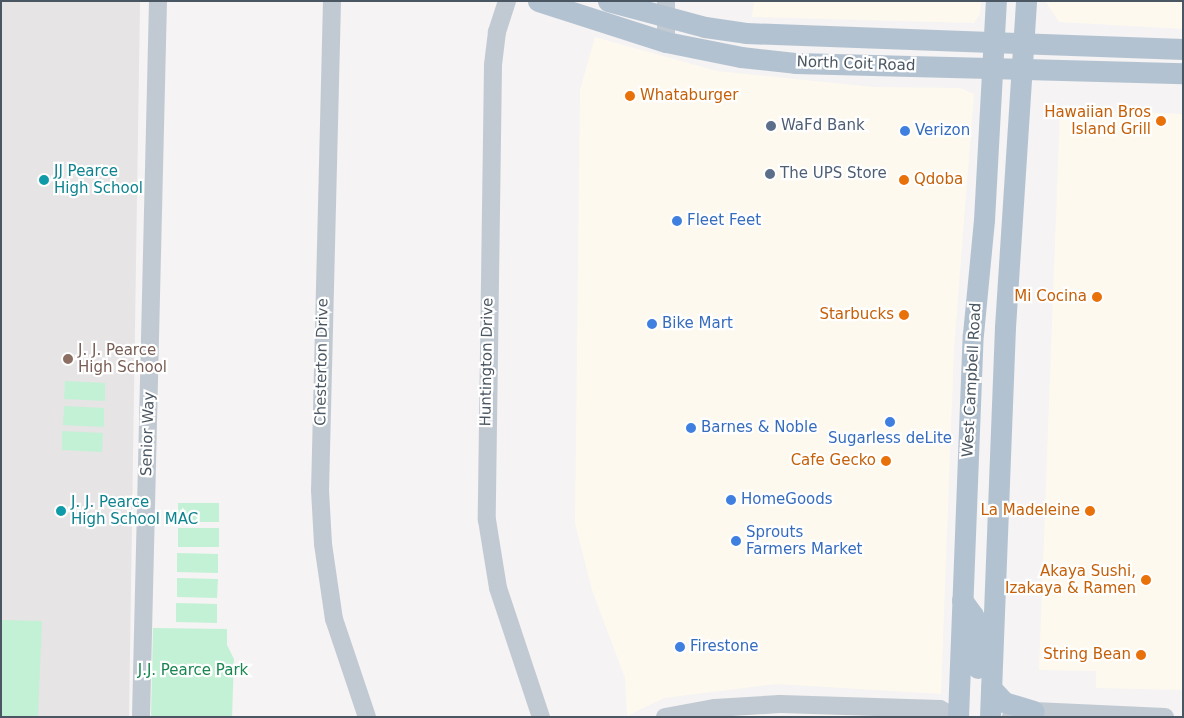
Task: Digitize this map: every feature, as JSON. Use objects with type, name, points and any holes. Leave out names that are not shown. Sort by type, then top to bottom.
[{"type":"main road","name":"North Coit Road","points":[[538,1],[666,42],[742,57],[795,62],[1183,73]]},
{"type":"main road","name":"North Coit Road","points":[[608,1],[666,9],[705,27],[746,33],[830,38],[1183,50]]},
{"type":"main road","name":"West Campbell Road","points":[[958,717],[970,389],[996,1]]},
{"type":"main road","name":"West Campbell Road","points":[[991,688],[1002,388],[1026,1]]},
{"type":"main road","points":[[742,57],[758,50],[822,48],[830,38]]},
{"type":"main road","points":[[970,389],[1002,388]]},
{"type":"main road","points":[[962,600],[973,615],[976,629],[979,715]]},
{"type":"main road","points":[[991,688],[1004,702],[1034,711]]},
{"type":"main road","points":[[979,715],[988,699],[991,688]]},
{"type":"street","name":"Senior Way","points":[[141,717],[158,1]]},
{"type":"street","name":"Chesterton Drive","points":[[332,1],[320,490],[323,544],[334,619],[367,717]]},
{"type":"street","name":"Huntington Drive","points":[[507,1],[497,32],[493,66],[487,520],[500,596],[541,717]]},
{"type":"street","points":[[666,9],[666,42]]},
{"type":"street","points":[[666,717],[716,713],[940,709],[954,717]]},
{"type":"street","points":[[1011,717],[1034,711],[1110,716],[1165,717]]},
{"type":"shaded area","name":"J. J. Pearce High School","points":[[1,1],[140,1],[129,717],[1,717]]},
{"type":"shaded area","points":[[754,1],[981,1],[980,14],[974,23],[752,17]]},
{"type":"shaded area","points":[[1045,1],[1183,1],[1183,29],[1059,22]]},
{"type":"shaded area","points":[[595,37],[717,71],[873,87],[960,88],[974,94],[954,349],[941,694],[776,684],[664,698],[627,716],[625,678],[592,590],[575,523],[580,90]]},
{"type":"shaded area","points":[[1060,109],[1183,114],[1183,690],[1096,688],[1096,671],[1039,670]]},
{"type":"green space","points":[[65,381],[105,383],[105,401],[64,399]]},
{"type":"green space","points":[[64,406],[104,408],[104,427],[63,425]]},
{"type":"green space","points":[[62,431],[103,433],[102,452],[62,450]]},
{"type":"green space","points":[[178,503],[219,503],[219,522],[178,522]]},
{"type":"green space","points":[[178,528],[219,528],[219,547],[178,547]]},
{"type":"green space","points":[[177,553],[218,554],[218,573],[177,572]]},
{"type":"green space","points":[[177,578],[218,579],[217,598],[177,597]]},
{"type":"green space","points":[[176,603],[217,604],[217,623],[176,622]]},
{"type":"green space","points":[[1,620],[42,621],[38,717],[1,717]]},
{"type":"green space","name":"J.J. Pearce Park","points":[[153,628],[227,629],[227,645],[234,659],[232,717],[151,717]]},
{"type":"place","name":"Whataburger","points":[[630,96]]},
{"type":"place","name":"Hawaiian Bros Island Grill","points":[[1161,121]]},
{"type":"place","name":"WaFd Bank","points":[[771,126]]},
{"type":"place","name":"Verizon","points":[[905,131]]},
{"type":"place","name":"The UPS Store","points":[[770,174]]},
{"type":"place","name":"JJ Pearce High School","points":[[44,180]]},
{"type":"place","name":"Qdoba","points":[[904,180]]},
{"type":"place","name":"Fleet Feet","points":[[677,221]]},
{"type":"place","name":"Mi Cocina","points":[[1097,297]]},
{"type":"place","name":"Starbucks","points":[[904,315]]},
{"type":"place","name":"Bike Mart","points":[[652,324]]},
{"type":"place","name":"J. J. Pearce High School","points":[[68,359]]},
{"type":"place","name":"Sugarless deLite","points":[[890,422]]},
{"type":"place","name":"Barnes & Noble","points":[[691,428]]},
{"type":"place","name":"Cafe Gecko","points":[[886,461]]},
{"type":"place","name":"HomeGoods","points":[[731,500]]},
{"type":"place","name":"J. J. Pearce High School MAC","points":[[61,511]]},
{"type":"place","name":"La Madeleine","points":[[1090,511]]},
{"type":"place","name":"Sprouts Farmers Market","points":[[736,541]]},
{"type":"place","name":"Akaya Sushi, Izakaya & Ramen","points":[[1146,580]]},
{"type":"place","name":"Firestone","points":[[680,647]]},
{"type":"place","name":"String Bean","points":[[1141,655]]}]
